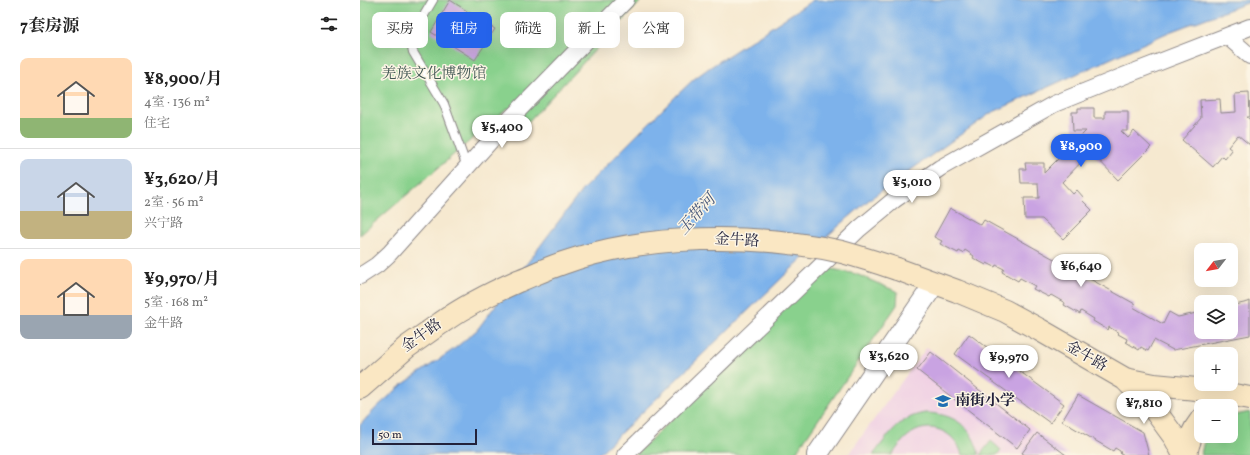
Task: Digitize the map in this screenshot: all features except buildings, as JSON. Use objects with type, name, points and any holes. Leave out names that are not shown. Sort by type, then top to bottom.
[{"type":"main road","name":"金牛路","points":[[360,388],[406,347],[459,310],[495,292],[564,262],[603,251],[629,246],[667,241],[721,239],[789,244],[841,252],[897,269],[934,282],[1005,311],[1125,379]]},
{"type":"main road","points":[[1125,379],[1154,385],[1207,390],[1250,398]]},
{"type":"main road","points":[[1125,379],[1153,408],[1175,438],[1185,455]]},
{"type":"main road","points":[[1238,399],[1250,398]]},
{"type":"main road","points":[[1185,455],[1194,429]]},
{"type":"street","points":[[360,276],[377,265],[389,254],[510,119],[626,0]]},
{"type":"street","points":[[625,455],[858,229],[894,200],[940,168],[1054,104],[1126,74],[1250,27]]},
{"type":"street","points":[[1227,36],[1250,56]]},
{"type":"street","points":[[817,455],[934,282]]},
{"type":"lane","points":[[433,0],[413,34],[411,43],[413,52],[444,104],[467,167]]},
{"type":"shaded area","name":"南街小学","points":[[927,347],[1070,455],[848,455]]},
{"type":"green space","name":"羌族文化博物馆","points":[[360,0],[642,0],[631,12],[628,12],[628,15],[620,24],[620,12],[564,12],[564,48],[597,48],[525,125],[508,108],[360,235]]},
{"type":"green space","points":[[827,268],[856,274],[898,292],[897,305],[794,455],[635,455]]},
{"type":"green space","points":[[1250,412],[1250,455],[1201,455],[1204,443],[1238,443],[1238,415]]},
{"type":"green space","points":[[925,413],[945,416],[961,424],[967,429],[972,437],[979,455],[962,455],[959,447],[948,434],[932,428],[924,428],[908,436],[892,455],[873,455],[895,428],[901,423],[915,415]]},
{"type":"green space","points":[[991,441],[1001,450],[997,455],[980,455]]},
{"type":"water","name":"玉带河","points":[[813,0],[1250,0],[1250,2],[1169,32],[991,113],[870,199],[811,250],[598,455],[360,455],[360,425],[377,407],[402,385],[454,349],[477,330],[583,189],[694,79]]},
{"type":"place","name":"南街小学","points":[[943,401]]}]
